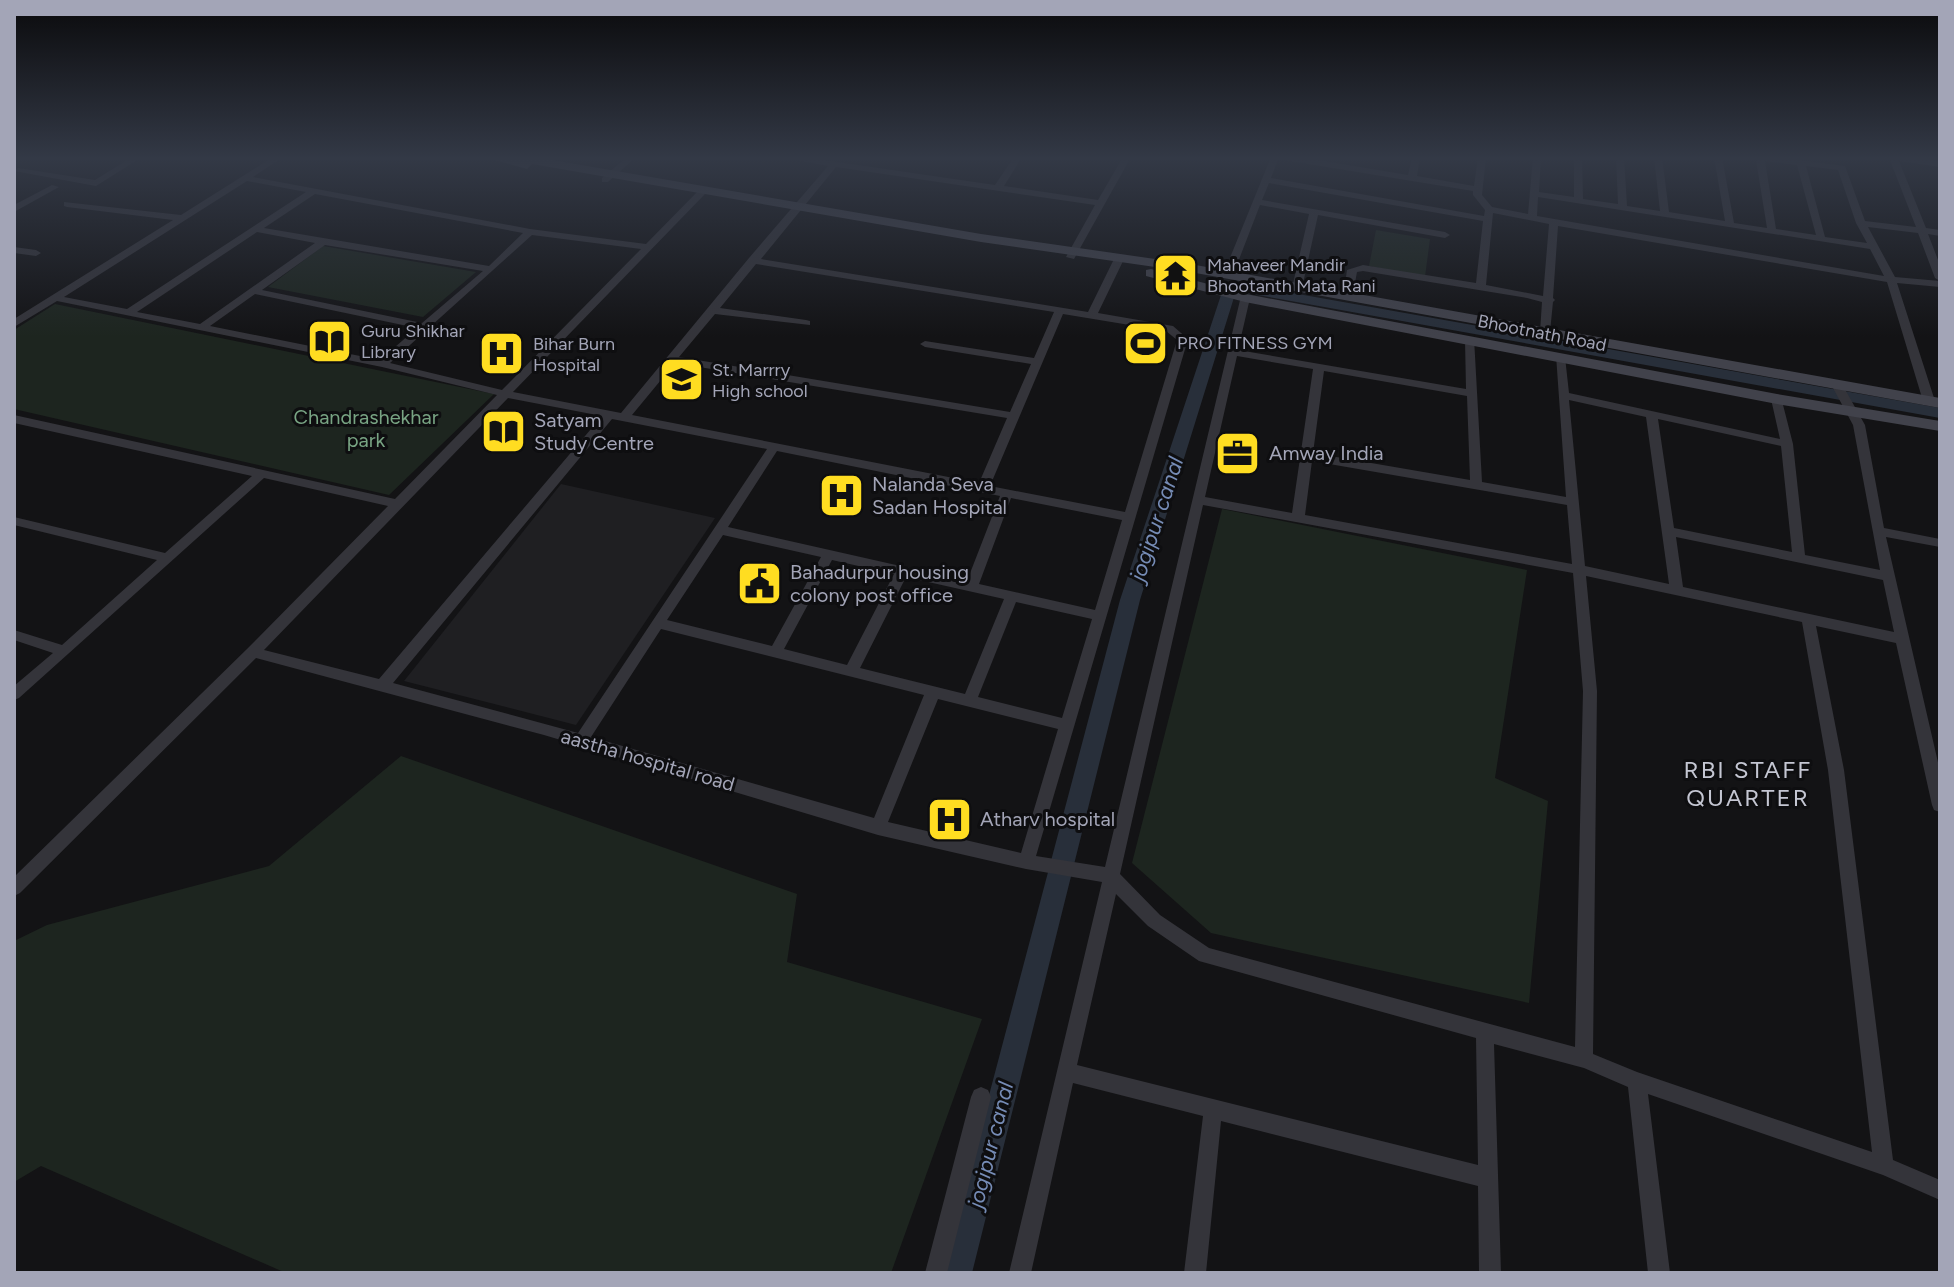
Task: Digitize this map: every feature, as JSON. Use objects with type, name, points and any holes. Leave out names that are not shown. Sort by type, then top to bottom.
[{"type":"street","points":[[174,217],[182,218]]},
{"type":"street","points":[[128,313],[273,217]]},
{"type":"street","points":[[454,217],[530,232],[648,247]]},
{"type":"street","points":[[14,888],[253,652],[678,217]]},
{"type":"street","points":[[624,417],[787,217]]},
{"type":"street","name":"Bhootnath Road","points":[[844,217],[1072,254],[1228,275],[1545,332],[1840,390],[1935,402]]},
{"type":"street","points":[[1072,254],[1092,217]]},
{"type":"street","points":[[1228,275],[1251,217]]},
{"type":"street","points":[[1297,288],[1313,217]]},
{"type":"street","points":[[1343,217],[1445,235]]},
{"type":"street","points":[[1481,285],[1489,217]]},
{"type":"street","points":[[1522,217],[1891,280],[1940,284]]},
{"type":"street","points":[[1639,217],[1639,236]]},
{"type":"street","points":[[1680,217],[1873,247]]},
{"type":"street","points":[[1729,217],[1730,224]]},
{"type":"street","points":[[1769,217],[1772,231]]},
{"type":"street","points":[[1815,217],[1821,238]]},
{"type":"street","points":[[1859,217],[1891,280],[1935,402]]},
{"type":"street","points":[[1917,217],[1936,256],[1940,278]]},
{"type":"street","points":[[14,324],[182,218]]},
{"type":"street","points":[[1545,332],[1554,222]]},
{"type":"street","points":[[1861,223],[1940,233]]},
{"type":"street","points":[[255,229],[491,269]]},
{"type":"street","points":[[382,364],[530,232]]},
{"type":"street","points":[[201,328],[323,242]]},
{"type":"street","points":[[14,250],[36,253]]},
{"type":"street","points":[[1092,314],[1119,259]]},
{"type":"street","points":[[752,260],[1169,328],[1183,339],[1026,862]]},
{"type":"street","name":"Bhootnath Road","points":[[1145,262],[1152,274],[1240,297],[1777,399],[1940,426]]},
{"type":"street","points":[[1348,297],[1352,270],[1363,268],[1453,284],[1481,285],[1550,300]]},
{"type":"street","points":[[253,291],[425,327]]},
{"type":"street","points":[[1020,1273],[1233,352],[1240,297]]},
{"type":"street","points":[[55,298],[382,364],[506,394],[1128,517]]},
{"type":"street","points":[[14,309],[32,313]]},
{"type":"street","points":[[711,310],[806,323]]},
{"type":"street","points":[[983,488],[1060,310]]},
{"type":"street","points":[[1470,340],[1476,485]]},
{"type":"street","points":[[925,344],[1036,362]]},
{"type":"street","points":[[1233,352],[1470,393]]},
{"type":"street","points":[[1560,357],[1590,691],[1584,1059]]},
{"type":"street","points":[[671,359],[1014,416]]},
{"type":"street","points":[[1298,517],[1319,366]]},
{"type":"street","points":[[1840,390],[1859,425],[1878,531],[1940,805]]},
{"type":"street","points":[[1563,395],[1787,444]]},
{"type":"street","points":[[1777,399],[1787,444],[1799,558]]},
{"type":"street","points":[[382,686],[610,414]]},
{"type":"street","points":[[1651,414],[1677,590]]},
{"type":"street","points":[[14,419],[397,504]]},
{"type":"street","points":[[581,740],[774,447]]},
{"type":"street","points":[[1306,456],[1572,502]]},
{"type":"street","points":[[14,694],[263,473]]},
{"type":"street","points":[[971,587],[1007,493]]},
{"type":"street","points":[[1198,500],[1580,570],[1903,639]]},
{"type":"street","points":[[14,521],[167,558]]},
{"type":"street","points":[[720,530],[1099,616]]},
{"type":"street","points":[[1669,531],[1889,577]]},
{"type":"street","points":[[1878,531],[1940,543]]},
{"type":"street","points":[[775,653],[829,554]]},
{"type":"street","points":[[851,672],[902,571]]},
{"type":"street","points":[[969,701],[1012,596]]},
{"type":"street","points":[[1808,618],[1836,770],[1884,1166]]},
{"type":"street","points":[[658,623],[1066,725]]},
{"type":"street","points":[[14,635],[64,651]]},
{"type":"street","name":"aastha hospital road","points":[[253,652],[581,740],[878,828],[1026,862],[1112,876]]},
{"type":"street","points":[[878,828],[933,692]]},
{"type":"street","points":[[1112,876],[1135,905],[1166,932],[1205,955],[1584,1059],[1637,1081],[1884,1166],[1940,1190]]},
{"type":"street","points":[[1485,1032],[1490,1273]]},
{"type":"street","points":[[1067,1072],[1488,1178]]},
{"type":"street","points":[[1637,1081],[1659,1273]]},
{"type":"street","points":[[936,1273],[981,1097]]},
{"type":"street","points":[[1195,1273],[1213,1109]]},
{"type":"shaded area","points":[[561,484],[715,518],[576,725],[404,681]]},
{"type":"green space","points":[[1376,230],[1430,239],[1425,277],[1369,266]]},
{"type":"green space","points":[[323,246],[476,272],[423,317],[268,287]]},
{"type":"green space","name":"Chandrashekhar park","points":[[55,304],[494,394],[389,495],[14,409],[14,330]]},
{"type":"green space","points":[[1222,509],[1527,570],[1495,778],[1548,801],[1529,1003],[1211,933],[1132,863]]},
{"type":"green space","points":[[401,756],[797,894],[787,962],[982,1019],[891,1273],[286,1273],[41,1166],[14,1182],[14,941],[47,925],[269,866]]},
{"type":"waterway","name":"jogipur canal","points":[[957,1273],[1130,600],[1231,286],[1940,413]]},
{"type":"place","name":"Mahaveer Mandir Bhootanth Mata Rani","points":[[1176,275]]},
{"type":"place","name":"Guru Shikhar Library","points":[[330,341]]},
{"type":"place","name":"PRO FITNESS GYM","points":[[1146,343]]},
{"type":"place","name":"Bihar Burn Hospital","points":[[502,354]]},
{"type":"place","name":"St. Marrry High school","points":[[681,380]]},
{"type":"place","name":"Satyam Study Centre","points":[[503,432]]},
{"type":"place","name":"Amway India","points":[[1238,453]]},
{"type":"place","name":"Nalanda Seva Sadan Hospital","points":[[841,496]]},
{"type":"place","name":"Bahadurpur housing colony post office","points":[[759,583]]},
{"type":"place","name":"Atharv hospital","points":[[949,819]]},
{"type":"district","name":"RBI STAFF QUARTER","points":[[1748,784]]}]
